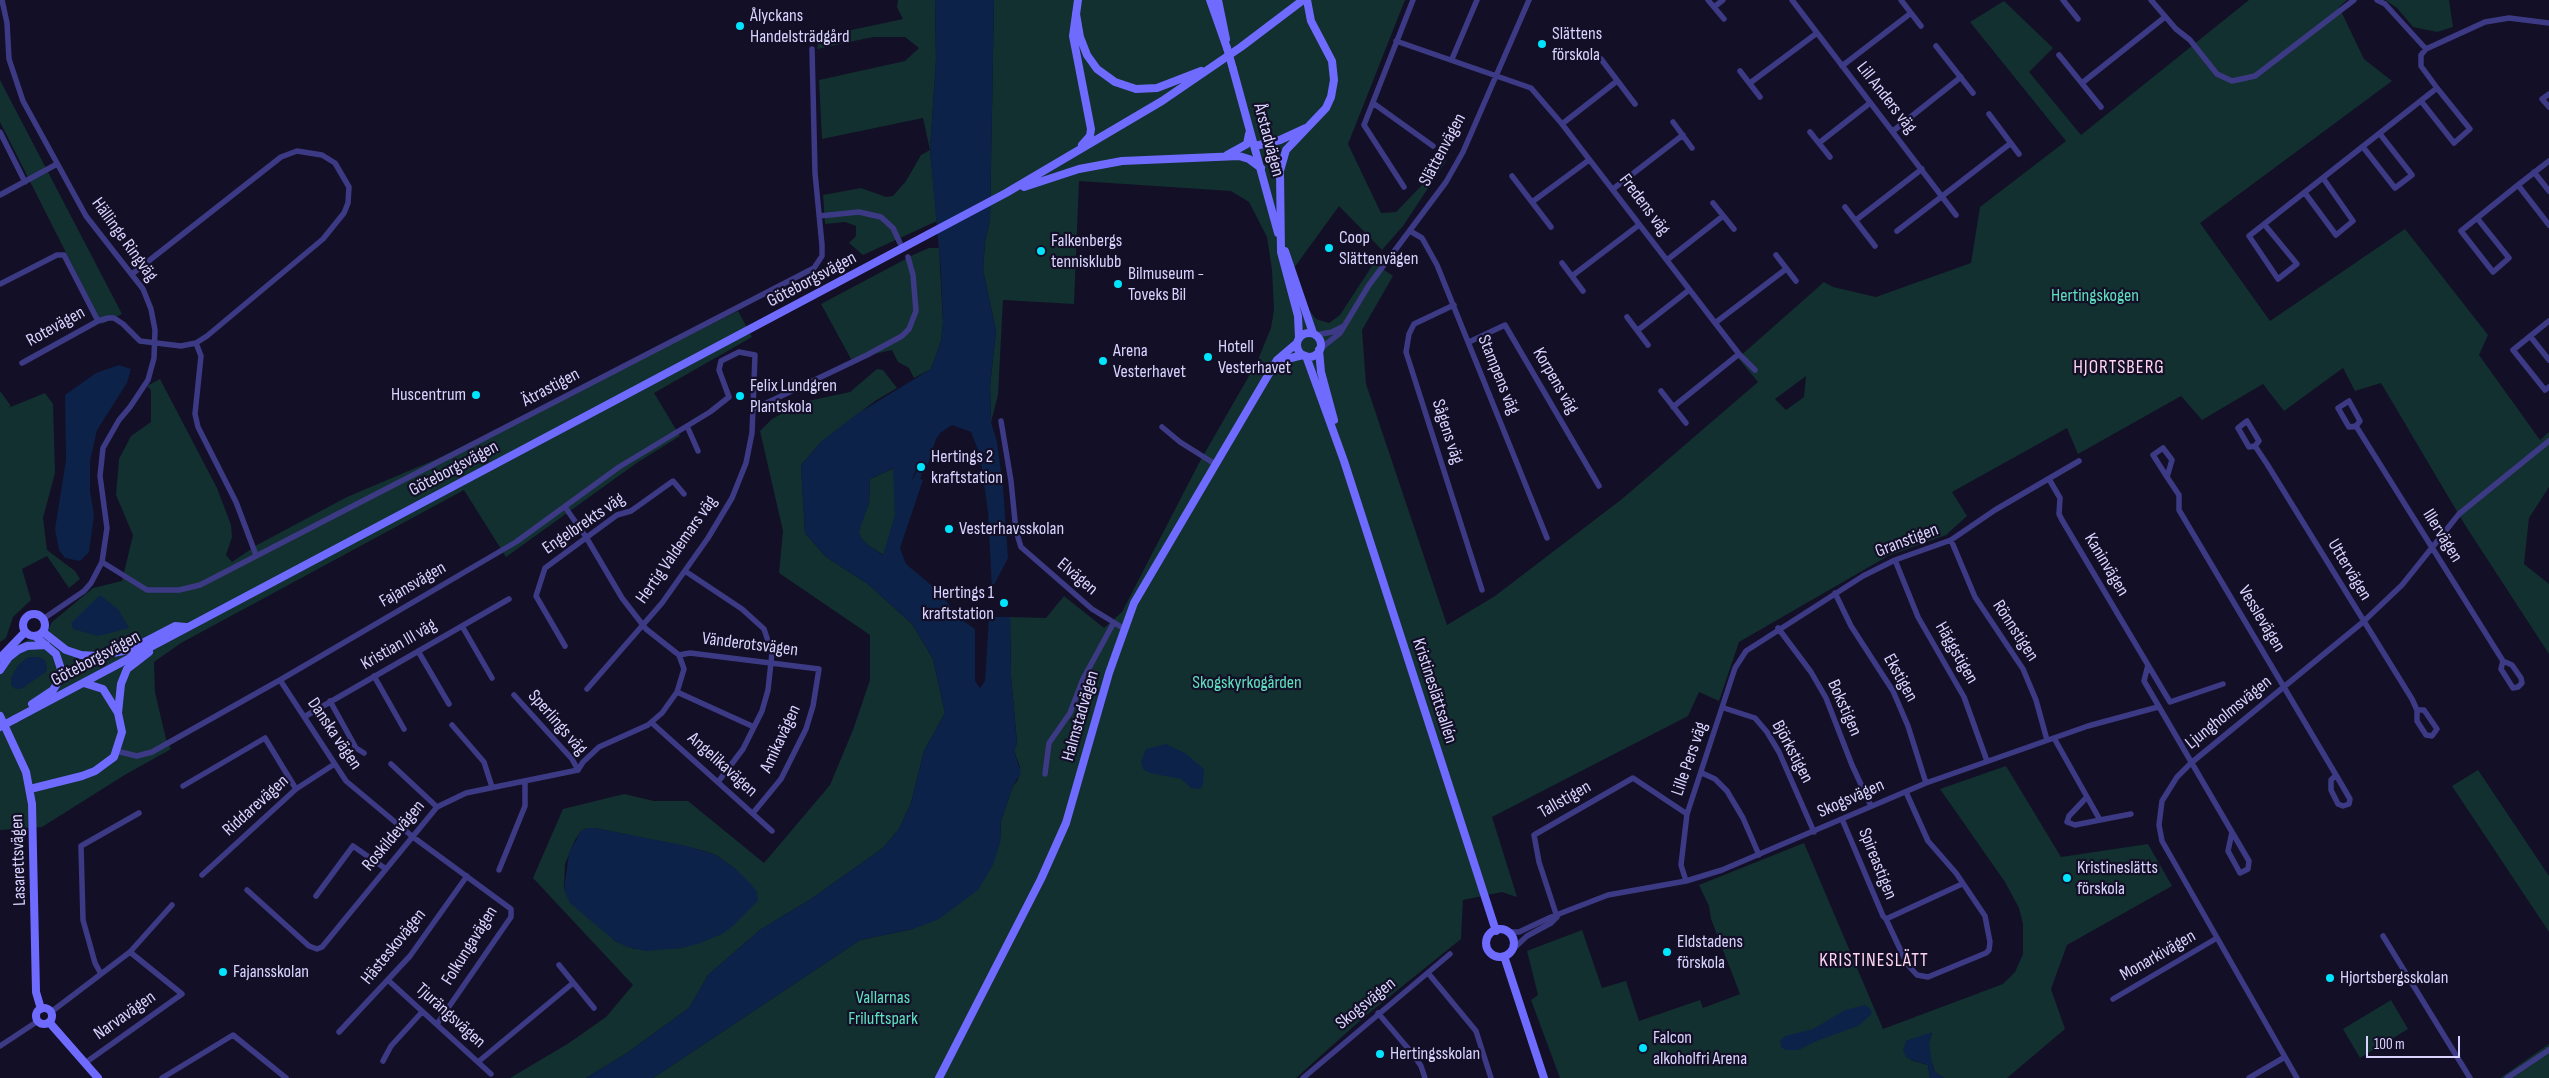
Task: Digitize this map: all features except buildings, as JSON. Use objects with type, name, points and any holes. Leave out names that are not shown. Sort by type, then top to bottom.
[{"type":"main road","points":[[1063,160],[1084,144],[1090,136],[1091,129],[1073,36],[1078,0]]},
{"type":"main road","name":"Årstadvägen","points":[[1210,0],[1227,48],[1280,240],[1314,334]]},
{"type":"main road","name":"Årstadvägen","points":[[1218,0],[1227,48]]},
{"type":"main road","points":[[1003,195],[1162,101],[1303,0]]},
{"type":"main road","points":[[1280,240],[1279,184],[1282,160],[1286,150],[1326,108],[1331,97],[1334,80],[1332,61],[1311,21],[1307,0]]},
{"type":"main road","points":[[1076,14],[1082,45],[1092,63],[1105,76],[1124,86],[1136,89],[1157,88],[1212,67]]},
{"type":"main road","points":[[1220,157],[1230,154],[1247,144],[1249,135],[1247,119]]},
{"type":"main road","points":[[1255,146],[1280,140],[1298,130],[1307,128]]},
{"type":"main road","points":[[1003,195],[1063,174],[1099,165],[1149,159],[1244,157],[1260,168]]},
{"type":"main road","name":"Göteborgsvägen","points":[[0,727],[14,717],[84,683],[1003,195]]},
{"type":"main road","name":"Årstadvägen","points":[[1280,240],[1285,270],[1298,316],[1298,341]]},
{"type":"main road","points":[[1305,333],[1314,334],[1320,341],[1319,349],[1314,355],[1304,356],[1299,352],[1298,341],[1305,333]]},
{"type":"main road","name":"Halmstadvägen","points":[[938,1078],[1041,879],[1066,823],[1124,628],[1148,578],[1271,371],[1282,354],[1298,341]]},
{"type":"main road","name":"Kristineslättsallén","points":[[1319,349],[1321,372],[1344,460]]},
{"type":"main road","name":"Halmstadvägen","points":[[1271,371],[1291,358],[1304,356]]},
{"type":"main road","name":"Kristineslättsallén","points":[[1304,356],[1344,460],[1496,930]]},
{"type":"main road","points":[[30,789],[95,770],[114,757],[122,732],[118,713],[121,684],[127,670],[152,651],[216,617],[218,611]]},
{"type":"main road","name":"Hällinge Ringväg","points":[[0,658],[25,632],[23,624],[28,615],[36,614],[43,619]]},
{"type":"main road","points":[[34,636],[42,632],[45,626],[43,619]]},
{"type":"main road","points":[[42,632],[66,650],[81,655],[97,656],[129,650],[175,626],[188,627]]},
{"type":"main road","points":[[0,721],[14,717],[47,695],[58,682],[61,669],[60,659],[46,645],[25,632]]},
{"type":"main road","points":[[0,670],[9,657],[18,650],[27,646],[46,645]]},
{"type":"main road","points":[[84,683],[103,689],[118,713]]},
{"type":"main road","name":"Lasarettsvägen","points":[[0,716],[18,752],[30,789],[34,836],[36,992],[41,1009],[37,1014],[38,1021]]},
{"type":"main road","points":[[1496,930],[1508,932],[1513,941],[1512,950],[1504,956],[1493,955],[1487,947],[1488,937],[1496,930]]},
{"type":"main road","points":[[1504,956],[1544,1078]]},
{"type":"main road","points":[[38,1021],[42,1024],[49,1022],[52,1018],[51,1012],[41,1009]]},
{"type":"main road","points":[[49,1022],[98,1078]]},
{"type":"street","name":"Hällinge Ringväg","points":[[2,0],[9,59],[16,83],[86,216],[143,289],[151,310],[155,344],[148,380],[111,431],[103,448],[100,476],[107,528],[102,562],[91,584],[84,591],[43,619]]},
{"type":"street","points":[[1404,187],[1364,125],[1413,0]]},
{"type":"street","points":[[1452,59],[1477,0]]},
{"type":"street","name":"Slättenvägen","points":[[1319,349],[1334,339],[1344,326],[1369,285],[1446,182],[1463,152],[1529,0]]},
{"type":"street","points":[[1708,0],[1724,19]]},
{"type":"street","points":[[1714,7],[1723,0]]},
{"type":"street","name":"Lill Anders väg","points":[[1793,0],[1956,215]]},
{"type":"street","points":[[1901,0],[1921,26]]},
{"type":"street","points":[[2063,0],[2078,19]]},
{"type":"street","points":[[2151,0],[2181,34],[2190,40],[2217,74],[2232,81],[2255,76],[2354,0]]},
{"type":"street","points":[[2377,0],[2385,4],[2426,49]]},
{"type":"street","points":[[1842,66],[1911,13]]},
{"type":"street","points":[[2082,84],[2165,17]]},
{"type":"street","points":[[2421,101],[2454,143],[2470,129],[2421,66],[2421,55],[2426,49],[2445,38],[2485,22],[2509,18],[2549,23]]},
{"type":"street","points":[[1750,83],[1817,33]]},
{"type":"street","name":"Fredens väg","points":[[1396,41],[1531,88],[1613,189],[1739,354],[1755,370]]},
{"type":"street","points":[[1936,46],[1973,94]]},
{"type":"street","name":"Ätrastigen","points":[[102,562],[147,590],[162,591],[200,585],[229,572],[256,555],[412,477],[814,268],[822,256],[815,173],[812,50]]},
{"type":"street","points":[[2059,55],[2101,107]]},
{"type":"street","points":[[1601,59],[1635,104]]},
{"type":"street","points":[[1740,71],[1760,97]]},
{"type":"street","points":[[1893,131],[1961,77]]},
{"type":"street","points":[[1562,124],[1617,81]]},
{"type":"street","points":[[2264,224],[2297,264],[2278,279],[2249,236],[2264,224],[2305,193],[2380,134],[2437,88]]},
{"type":"street","points":[[2549,94],[2542,99],[2549,107]]},
{"type":"street","points":[[1373,103],[1433,146]]},
{"type":"street","points":[[1819,143],[1870,103]]},
{"type":"street","points":[[1989,114],[2019,154]]},
{"type":"street","points":[[1673,122],[1692,148]]},
{"type":"street","points":[[0,132],[25,182]]},
{"type":"street","points":[[1810,132],[1830,157]]},
{"type":"street","points":[[2363,147],[2395,188],[2412,175],[2380,134]]},
{"type":"street","points":[[1613,189],[1683,135]]},
{"type":"street","points":[[1897,231],[2011,143]]},
{"type":"street","points":[[132,274],[281,157],[297,152],[313,152],[335,163],[349,187],[348,203],[344,212],[323,239],[291,268],[207,336],[196,342],[181,346],[155,344]]},
{"type":"street","points":[[1532,202],[1589,160]]},
{"type":"street","points":[[2477,218],[2509,258],[2492,272],[2461,232],[2477,218],[2534,172],[2549,161]]},
{"type":"street","points":[[0,195],[57,164]]},
{"type":"street","points":[[1856,220],[1922,169]]},
{"type":"street","points":[[2534,172],[2549,191]]},
{"type":"street","points":[[1512,176],[1551,227]]},
{"type":"street","points":[[2305,193],[2336,235],[2352,221],[2323,178]]},
{"type":"street","points":[[2518,185],[2549,225]]},
{"type":"street","points":[[1713,203],[1734,229]]},
{"type":"street","points":[[1846,207],[1875,246]]},
{"type":"street","points":[[819,216],[859,212],[881,218],[893,228],[900,243]]},
{"type":"street","points":[[1667,260],[1723,216]]},
{"type":"street","points":[[1572,276],[1639,225]]},
{"type":"street","name":"Stampens väg","points":[[1410,231],[1422,238],[1429,248],[1454,305],[1547,538]]},
{"type":"street","points":[[0,284],[56,255],[64,255],[98,321]]},
{"type":"street","points":[[1776,255],[1796,281]]},
{"type":"street","points":[[754,409],[867,355],[902,336],[909,329],[916,311],[913,275],[908,257]]},
{"type":"street","points":[[1562,263],[1583,291]]},
{"type":"street","points":[[1715,323],[1786,268]]},
{"type":"street","points":[[1638,330],[1690,290]]},
{"type":"street","name":"Sågens väg","points":[[1454,305],[1414,324],[1406,343],[1406,352],[1482,590]]},
{"type":"street","points":[[1627,317],[1648,345]]},
{"type":"street","name":"Rotevägen","points":[[22,364],[98,321],[114,318],[140,341],[155,344]]},
{"type":"street","points":[[2549,320],[2513,350],[2545,390],[2549,387]]},
{"type":"street","points":[[1314,334],[1332,332],[1344,326]]},
{"type":"street","name":"Korpens väg","points":[[1469,342],[1505,326],[1599,486]]},
{"type":"street","points":[[2530,336],[2549,360]]},
{"type":"street","points":[[196,342],[200,356],[195,414],[198,426],[236,502],[256,555]]},
{"type":"street","name":"Fajansvägen","points":[[116,751],[137,756],[152,752],[497,554],[619,467],[710,412],[729,397],[718,370],[721,361],[739,352],[755,354]]},
{"type":"street","name":"Hertig Valdemars väg","points":[[586,689],[662,603],[724,515],[746,463],[754,409],[755,354]]},
{"type":"street","points":[[1673,407],[1739,354]]},
{"type":"street","points":[[1661,391],[1686,423]]},
{"type":"street","name":"Illervägen","points":[[2349,401],[2360,421],[2356,426],[2349,427],[2338,408],[2349,401]]},
{"type":"street","name":"Elvägen","points":[[1001,421],[1011,481],[1016,531],[1021,547],[1068,590],[1113,624],[1124,628]]},
{"type":"street","points":[[687,426],[698,451]]},
{"type":"street","points":[[1162,426],[1180,442],[1215,464]]},
{"type":"street","name":"Illervägen","points":[[2356,426],[2503,661],[2512,665],[2521,678],[2522,683],[2518,687],[2513,688],[2506,678],[2501,669],[2503,661]]},
{"type":"street","name":"Ljungholmsvägen","points":[[2297,1078],[2162,841],[2159,825],[2160,812],[2166,794],[2177,777],[2191,763],[2363,622],[2402,585],[2459,514],[2474,500],[2549,441]]},
{"type":"street","name":"Uttervägen","points":[[2256,446],[2417,710],[2417,721],[2426,735],[2432,736],[2436,729],[2424,710],[2417,710]]},
{"type":"street","name":"Granstigen","points":[[1746,651],[1778,628],[1870,572],[1895,560],[1951,540],[2079,461]]},
{"type":"street","name":"Vesslevägen","points":[[2167,477],[2179,495],[2179,510],[2284,687],[2336,775],[2350,799],[2348,804],[2343,806],[2338,804],[2331,790],[2331,780],[2336,775]]},
{"type":"street","name":"Kaninvägen","points":[[2048,479],[2060,498],[2059,514],[2062,520],[2170,702],[2223,684]]},
{"type":"street","name":"Engelbrekts väg","points":[[565,646],[536,596],[545,568],[617,515],[631,510],[673,482],[684,494]]},
{"type":"street","points":[[565,507],[586,537],[619,594],[642,624],[679,655],[684,670],[678,692],[666,709],[652,723],[599,747],[587,757],[578,770]]},
{"type":"street","name":"Rönnstigen","points":[[1951,540],[1975,597],[2023,669],[2050,739],[2100,820]]},
{"type":"street","name":"Häggstigen","points":[[1895,560],[1918,617],[1964,697],[1988,761]]},
{"type":"street","points":[[685,571],[742,608],[764,629],[770,641],[772,663],[765,701],[754,727],[736,760],[718,782]]},
{"type":"street","name":"Ekstigen","points":[[1835,593],[1851,626],[1893,691],[1908,726],[1926,783]]},
{"type":"street","name":"Kristian III väg","points":[[304,717],[509,599]]},
{"type":"street","points":[[1045,774],[1049,743],[1070,713],[1083,679],[1113,624]]},
{"type":"street","points":[[462,626],[492,678]]},
{"type":"street","name":"Bokstigen","points":[[1778,628],[1811,672],[1826,698],[1852,765],[1871,806]]},
{"type":"street","points":[[418,651],[449,704]]},
{"type":"street","name":"Lille Pers väg","points":[[1686,881],[1681,865],[1687,814],[1724,708],[1735,668],[1746,651]]},
{"type":"street","name":"Vänderotsvägen","points":[[679,655],[690,652],[819,669]]},
{"type":"street","points":[[2148,665],[2144,681],[2249,861],[2248,869],[2240,873],[2228,851],[2232,832]]},
{"type":"street","name":"Amikavägen","points":[[753,813],[781,779],[806,729],[814,706],[819,669]]},
{"type":"street","points":[[374,676],[404,729]]},
{"type":"street","name":"Danska vägen","points":[[280,680],[333,765],[357,792],[413,837],[511,909]]},
{"type":"street","points":[[678,692],[754,727]]},
{"type":"street","name":"Sperlings väg","points":[[514,695],[572,759],[578,770]]},
{"type":"street","points":[[330,701],[356,748],[364,753]]},
{"type":"street","name":"Skogsvägen","points":[[1508,932],[1520,932],[1608,895],[1686,881],[1722,870],[1926,783],[2050,739],[2158,707]]},
{"type":"street","name":"Björkstigen","points":[[1724,708],[1755,718],[1767,732],[1779,752],[1814,832]]},
{"type":"street","name":"Angelikavägen","points":[[652,723],[772,830]]},
{"type":"street","points":[[452,725],[484,762],[492,787]]},
{"type":"street","points":[[182,786],[265,738],[296,789]]},
{"type":"street","points":[[391,764],[437,807]]},
{"type":"street","name":"Riddarevägen","points":[[202,875],[296,789],[333,765]]},
{"type":"street","name":"Roskildevägen","points":[[247,890],[309,946],[317,949],[322,947],[437,807],[466,793],[578,770]]},
{"type":"street","points":[[1702,773],[1715,779],[1727,791],[1743,818],[1759,855]]},
{"type":"street","name":"Tallstigen","points":[[1557,916],[1539,862],[1534,835],[1633,778],[1687,814]]},
{"type":"street","points":[[499,870],[525,806],[525,782]]},
{"type":"street","points":[[1886,919],[1962,884],[1928,842],[1906,792]]},
{"type":"street","points":[[2086,798],[2069,816],[2067,822],[2075,825],[2131,814]]},
{"type":"street","points":[[101,974],[83,920],[81,846],[139,813]]},
{"type":"street","name":"Spireastigen","points":[[1842,819],[1874,897],[1907,964],[1922,978],[1933,976],[1986,953],[1990,944],[1987,922],[1978,903],[1962,884]]},
{"type":"street","points":[[316,896],[353,846],[386,869]]},
{"type":"street","name":"Hästeskovägen","points":[[339,1032],[389,981],[410,956],[467,876]]},
{"type":"street","points":[[51,1012],[130,952],[172,905]]},
{"type":"street","name":"Folkungavägen","points":[[437,1024],[511,917],[511,909]]},
{"type":"street","name":"Skogsvägen","points":[[1512,950],[1527,936],[1552,922],[1557,916]]},
{"type":"street","points":[[2383,936],[2470,1078]]},
{"type":"street","name":"Monarkivägen","points":[[2113,999],[2218,938]]},
{"type":"street","name":"Narvavägen","points":[[85,1063],[182,994],[130,952]]},
{"type":"street","name":"Skogsvägen","points":[[1303,1078],[1450,954]]},
{"type":"street","points":[[559,965],[594,1008]]},
{"type":"street","points":[[1428,973],[1476,1032],[1492,1078]]},
{"type":"street","name":"Tjurängsvägen","points":[[389,981],[491,1074]]},
{"type":"street","points":[[478,1062],[573,983]]},
{"type":"street","points":[[383,1061],[391,1046],[422,1012]]},
{"type":"street","points":[[1378,1013],[1412,1053],[1421,1066],[1425,1078]]},
{"type":"street","points":[[0,1046],[38,1021]]},
{"type":"street","points":[[162,1078],[233,1035],[286,1078]]},
{"type":"street","points":[[2507,1078],[2549,1050]]},
{"type":"street","points":[[2248,1078],[2285,1057]]},
{"type":"green space","points":[[898,0],[935,0],[936,60],[930,150],[923,118],[822,139],[819,80],[905,61],[919,48],[905,37],[873,37],[817,49],[819,37],[903,19],[897,7]]},
{"type":"green space","points":[[994,0],[1405,0],[1348,144],[1381,213],[1396,212],[1448,158],[1403,226],[1382,250],[1339,206],[1294,268],[1309,310],[1316,319],[1329,323],[1340,315],[1374,263],[1393,276],[1362,330],[1366,384],[1447,625],[1495,596],[1622,499],[1758,382],[1738,358],[1824,282],[1833,287],[1876,297],[1971,263],[1980,207],[2066,141],[1970,22],[2004,1],[2053,48],[2029,72],[2081,135],[2249,0],[2347,0],[2339,7],[2364,59],[2392,81],[2200,223],[2270,321],[2405,229],[2488,335],[2479,355],[2540,440],[2549,432],[2549,487],[2529,518],[2524,564],[2549,584],[2549,654],[2465,525],[2381,383],[2355,391],[2343,368],[2284,411],[2263,384],[2202,420],[2181,396],[2078,454],[2067,428],[1952,492],[1967,516],[1946,535],[1888,556],[1739,642],[1719,701],[1699,692],[1688,716],[1492,817],[1517,897],[1502,892],[1463,900],[1461,939],[1363,1018],[1296,1078],[653,1078],[860,940],[913,929],[1000,843],[1001,821],[1013,786],[1018,780],[1020,767],[1014,751],[1017,743],[1011,676],[1010,617],[1046,618],[1064,596],[1104,628],[1122,612],[1199,463],[1257,362],[1271,328],[1274,310],[1272,270],[1267,237],[1249,202],[1231,191],[1079,181],[1074,304],[1003,300],[998,395],[991,422],[990,386],[996,331],[983,270],[985,242],[990,219]],"holes":[[[1806,376],[1804,397],[1786,410],[1775,399]]]},
{"type":"green space","points":[[2385,0],[2449,0],[2453,27],[2437,32],[2413,27],[2397,8]]},
{"type":"green space","points":[[0,80],[122,314],[102,324],[0,122]]},
{"type":"green space","points":[[930,150],[937,221],[863,255],[849,243],[856,236],[856,226],[845,222],[825,224],[823,195],[861,188],[886,197],[893,196],[906,181],[921,155]]},
{"type":"green space","points":[[929,248],[939,248],[943,323],[941,341],[931,369],[914,378],[909,368],[898,362],[892,350],[851,359],[821,304]]},
{"type":"green space","points":[[738,311],[752,337],[654,393],[680,436],[638,462],[506,557],[464,490],[181,643],[154,662],[155,692],[166,739],[171,749],[123,776],[42,827],[0,830],[0,653],[28,640],[45,636],[52,622],[93,588],[122,581],[133,535],[116,495],[119,459],[131,436],[151,422],[151,390],[147,386],[160,379],[217,488],[231,525],[232,537],[226,555],[232,562],[257,545],[347,497],[439,458]]},
{"type":"green space","points":[[877,369],[883,370],[897,388],[875,401],[821,442],[801,465],[805,533],[826,557],[868,584],[912,624],[933,659],[945,713],[924,751],[911,803],[899,829],[883,848],[811,899],[760,930],[708,975],[689,1008],[627,1053],[586,1078],[510,1078],[569,1043],[606,1017],[633,985],[533,878],[563,809],[624,794],[654,801],[688,801],[764,863],[830,785],[853,730],[870,680],[870,635],[779,573],[783,531],[760,431],[772,419],[803,402],[850,392]],"holes":[[[587,828],[595,828],[701,850],[716,855],[737,870],[710,939],[681,948],[635,949],[615,941],[564,890],[565,864],[575,840],[581,831]]]},
{"type":"green space","points":[[0,391],[11,406],[8,408],[45,393],[53,404],[55,473],[43,518],[47,550],[75,571],[80,579],[69,588],[47,556],[22,569],[31,600],[13,617],[6,638],[0,642]]},
{"type":"green space","points":[[894,468],[895,515],[884,555],[869,546],[861,538],[858,531],[869,503],[870,479]]},
{"type":"green space","points":[[2006,766],[2061,857],[2148,844],[2172,886],[2067,945],[2051,989],[2065,1029],[2007,1078],[1944,1078],[1935,1072],[1929,1055],[1929,1042],[1932,1033],[1906,1041],[1911,1060],[1928,1065],[1930,1078],[1560,1078],[1531,1000],[1538,995],[1527,951],[1582,930],[1602,988],[1626,981],[1639,1021],[1700,1000],[1703,1008],[1735,996],[1740,994],[1711,919],[1709,906],[1699,885],[1804,843],[1883,1029],[2003,984],[2015,972],[2023,954],[2023,924],[2019,908],[2005,882],[1940,789]]},
{"type":"green space","points":[[2478,770],[2549,876],[2549,932],[2452,786]]},
{"type":"green space","points":[[2391,1000],[2408,1029],[2360,1058],[2343,1029]]},
{"type":"green space","points":[[2549,1044],[2549,1078],[2500,1078],[2516,1067]]},
{"type":"water","points":[[935,0],[994,0],[990,219],[985,242],[983,270],[996,331],[990,386],[991,422],[997,442],[1003,487],[1008,558],[992,589],[988,512],[980,455],[971,432],[952,425],[940,433],[936,439],[928,464],[919,461],[911,483],[917,471],[922,473],[920,479],[923,480],[900,548],[906,564],[937,590],[962,620],[975,629],[975,681],[980,688],[985,681],[989,617],[1010,617],[1011,676],[1017,743],[1014,751],[1021,773],[1013,786],[1001,821],[1000,843],[993,865],[978,890],[939,919],[913,929],[860,940],[653,1078],[586,1078],[627,1053],[689,1008],[708,975],[760,930],[811,899],[883,848],[899,829],[911,803],[924,751],[945,713],[933,659],[912,624],[868,584],[826,557],[805,533],[801,465],[821,442],[857,414],[931,369],[941,341],[943,323],[941,273],[930,150],[936,60]],"holes":[[[893,468],[895,515],[883,555],[869,546],[861,538],[859,531],[869,503],[870,479]]]},
{"type":"water","points":[[119,365],[131,369],[127,383],[97,430],[90,461],[90,491],[94,515],[89,552],[80,561],[65,558],[59,550],[55,529],[66,460],[65,395],[96,373]]},
{"type":"water","points":[[100,595],[118,609],[129,628],[98,636],[73,629],[71,623]]},
{"type":"water","points":[[28,657],[39,657],[45,660],[46,672],[21,689],[15,689],[11,685],[11,678],[18,665]]},
{"type":"water","points":[[1166,744],[1185,753],[1204,769],[1203,785],[1200,789],[1191,788],[1181,779],[1150,773],[1143,769],[1141,761],[1146,749]]},
{"type":"water","points":[[587,828],[687,846],[716,855],[737,870],[751,884],[757,892],[758,901],[722,934],[697,944],[681,948],[645,951],[625,946],[615,941],[570,903],[564,890],[569,853],[581,831]]},
{"type":"water","points":[[1865,1005],[1870,1008],[1872,1014],[1858,1026],[1819,1040],[1799,1050],[1786,1050],[1781,1047],[1780,1041],[1785,1036],[1813,1029],[1845,1010]]},
{"type":"water","points":[[1932,1032],[1929,1042],[1932,1064],[1935,1072],[1944,1078],[1930,1078],[1928,1065],[1907,1058],[1903,1051],[1906,1041]]},
{"type":"place","name":"Ålyckans Handelsträdgård","points":[[740,26]]},
{"type":"place","name":"Slättens förskola","points":[[1542,44]]},
{"type":"place","name":"Coop Slättenvägen","points":[[1329,248]]},
{"type":"place","name":"Falkenbergs tennisklubb","points":[[1041,251]]},
{"type":"place","name":"Bilmuseum - Toveks Bil","points":[[1118,284]]},
{"type":"place","name":"Hotell Vesterhavet","points":[[1208,357]]},
{"type":"place","name":"Arena Vesterhavet","points":[[1103,361]]},
{"type":"place","name":"Huscentrum","points":[[476,395]]},
{"type":"place","name":"Felix Lundgren Plantskola","points":[[740,396]]},
{"type":"place","name":"Hertings 2 kraftstation","points":[[921,467]]},
{"type":"place","name":"Vesterhavsskolan","points":[[949,529]]},
{"type":"place","name":"Hertings 1 kraftstation","points":[[1004,603]]},
{"type":"place","name":"Kristineslätts förskola","points":[[2067,878]]},
{"type":"place","name":"Eldstadens förskola","points":[[1667,952]]},
{"type":"place","name":"Fajansskolan","points":[[223,972]]},
{"type":"place","name":"Hjortsbergsskolan","points":[[2330,978]]},
{"type":"place","name":"Falcon alkoholfri Arena","points":[[1643,1048]]},
{"type":"place","name":"Hertingsskolan","points":[[1380,1054]]},
{"type":"district","name":"HJORTSBERG","points":[[2119,368]]},
{"type":"district","name":"KRISTINESLÄTT","points":[[1874,961]]},
{"type":"park label","name":"Hertingskogen","points":[[2095,296]]},
{"type":"park label","name":"Skogskyrkogården","points":[[1247,683]]},
{"type":"park label","name":"Vallarnas Friluftspark","points":[[883,1008]]}]
